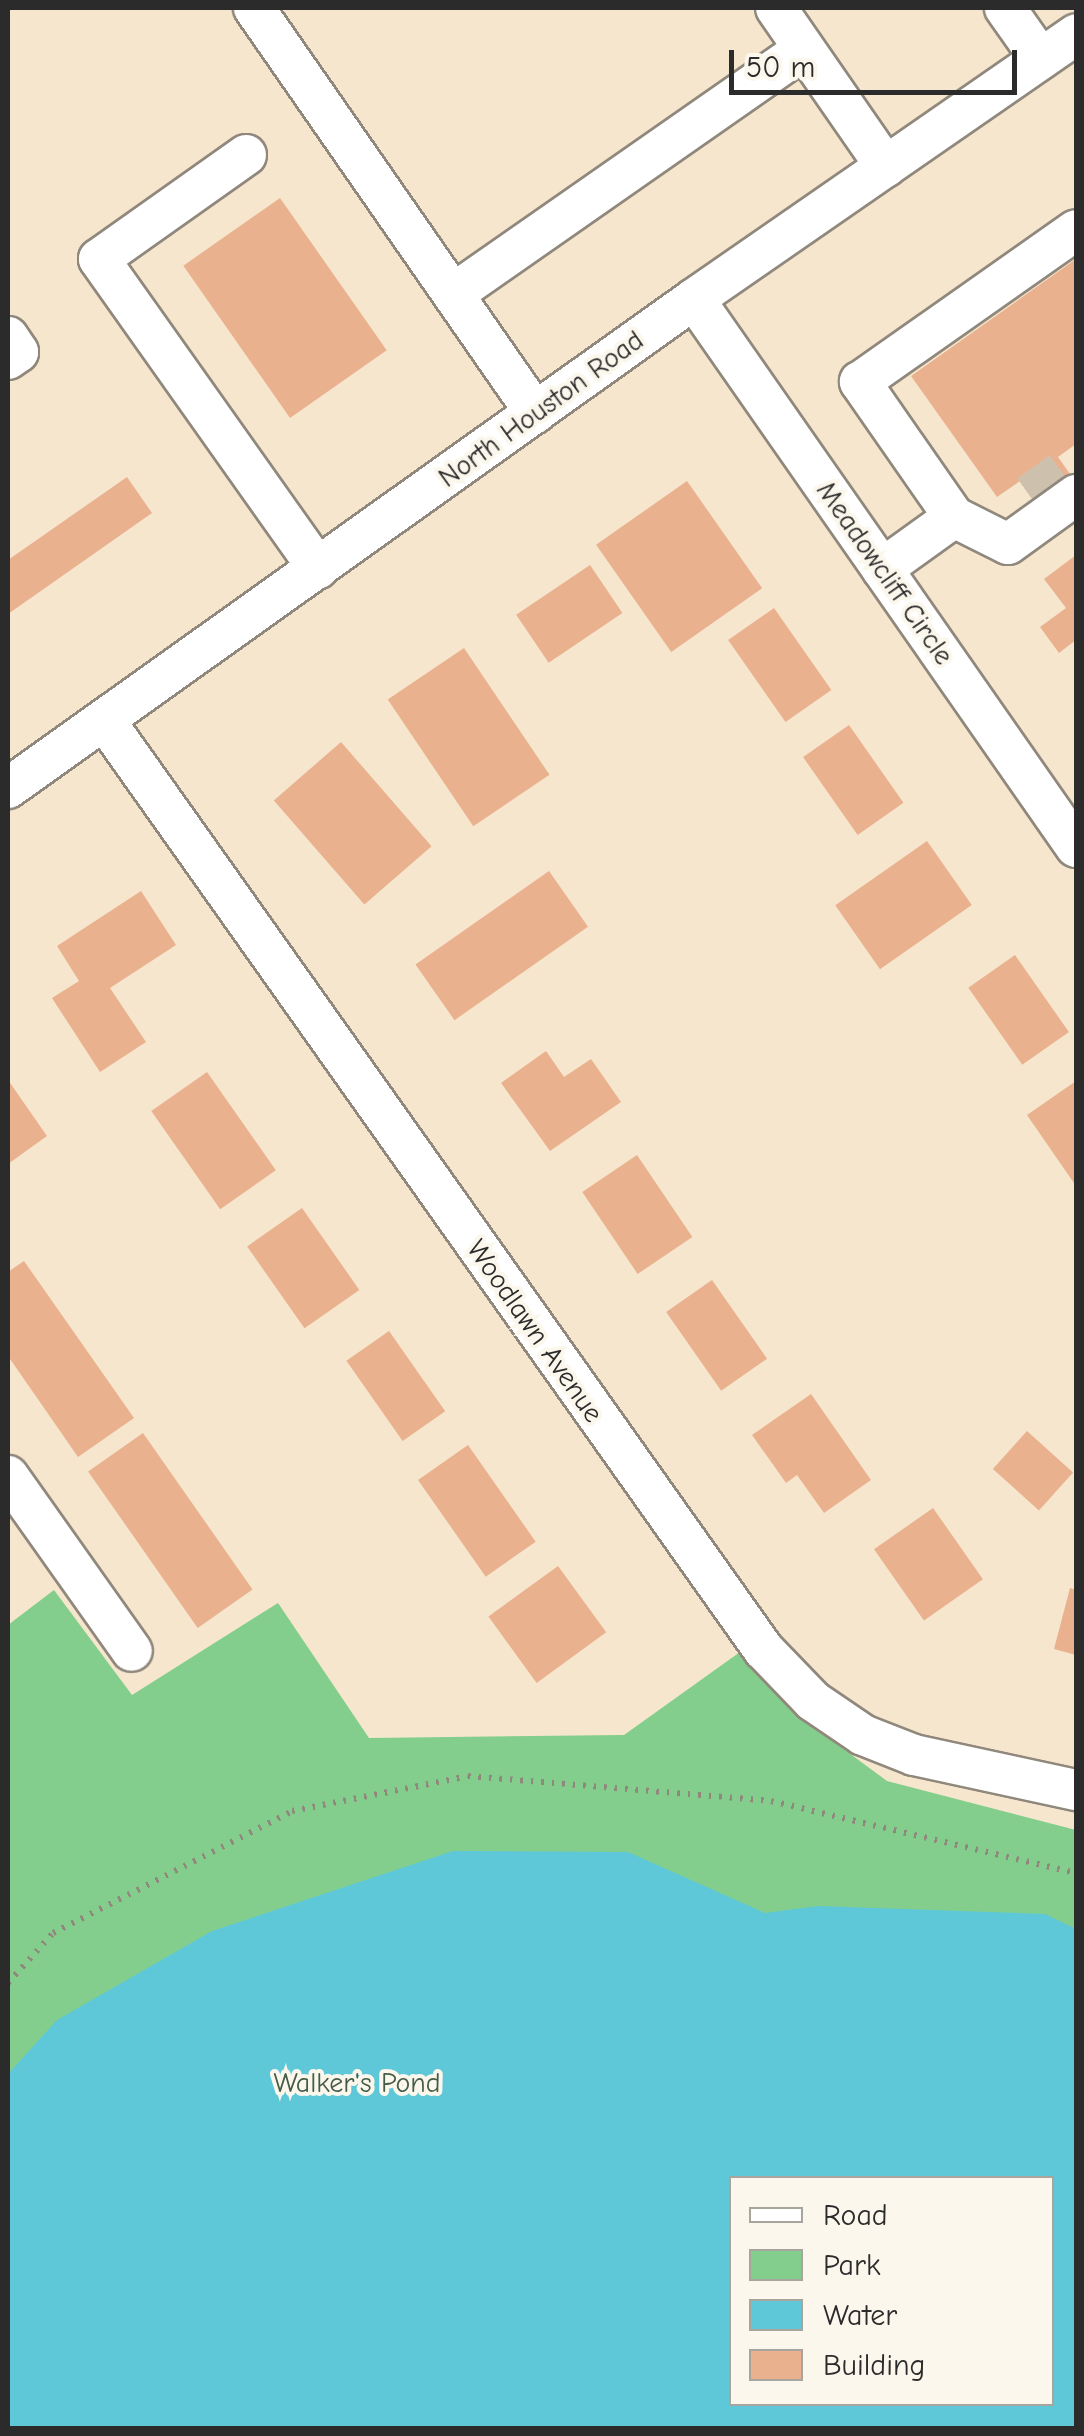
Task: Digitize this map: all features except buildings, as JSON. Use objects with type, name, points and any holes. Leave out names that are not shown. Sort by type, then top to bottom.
[{"type":"street","points":[[254,8],[536,413]]},
{"type":"street","points":[[776,8],[886,166]]},
{"type":"street","points":[[1005,8],[1065,48]]},
{"type":"street","points":[[453,294],[804,48]]},
{"type":"street","name":"North Houston Road","points":[[8,788],[694,299],[1065,48]]},
{"type":"street","points":[[246,156],[99,259],[318,568]]},
{"type":"street","points":[[1008,544],[954,518],[860,382],[1076,230]]},
{"type":"street","name":"Meadowcliff Circle","points":[[694,299],[1076,847]]},
{"type":"street","points":[[8,336],[18,352],[8,360]]},
{"type":"street","points":[[1008,544],[1073,477]]},
{"type":"street","points":[[1008,544],[1030,494]]},
{"type":"street","points":[[882,569],[954,518]]},
{"type":"street","name":"Woodlawn Avenue","points":[[105,722],[763,1649],[813,1701],[863,1736],[914,1755],[1076,1790]]},
{"type":"street","points":[[8,1476],[132,1651]]},
{"type":"path","points":[[8,1982],[53,1933],[292,1811],[468,1776],[771,1801],[1076,1873]]},
{"type":"green space","name":"Walker's Pond","points":[[54,1590],[132,1695],[278,1603],[369,1738],[624,1735],[740,1652],[811,1725],[887,1781],[1076,1830],[1076,2428],[8,2428],[8,1625]]},
{"type":"water","name":"Walker's Pond","points":[[453,1851],[628,1852],[765,1913],[818,1906],[1045,1914],[1076,1929],[1076,2428],[8,2428],[8,2074],[57,2020],[212,1931]]},
{"type":"tunnel","points":[[1029,495],[1066,468]]}]
